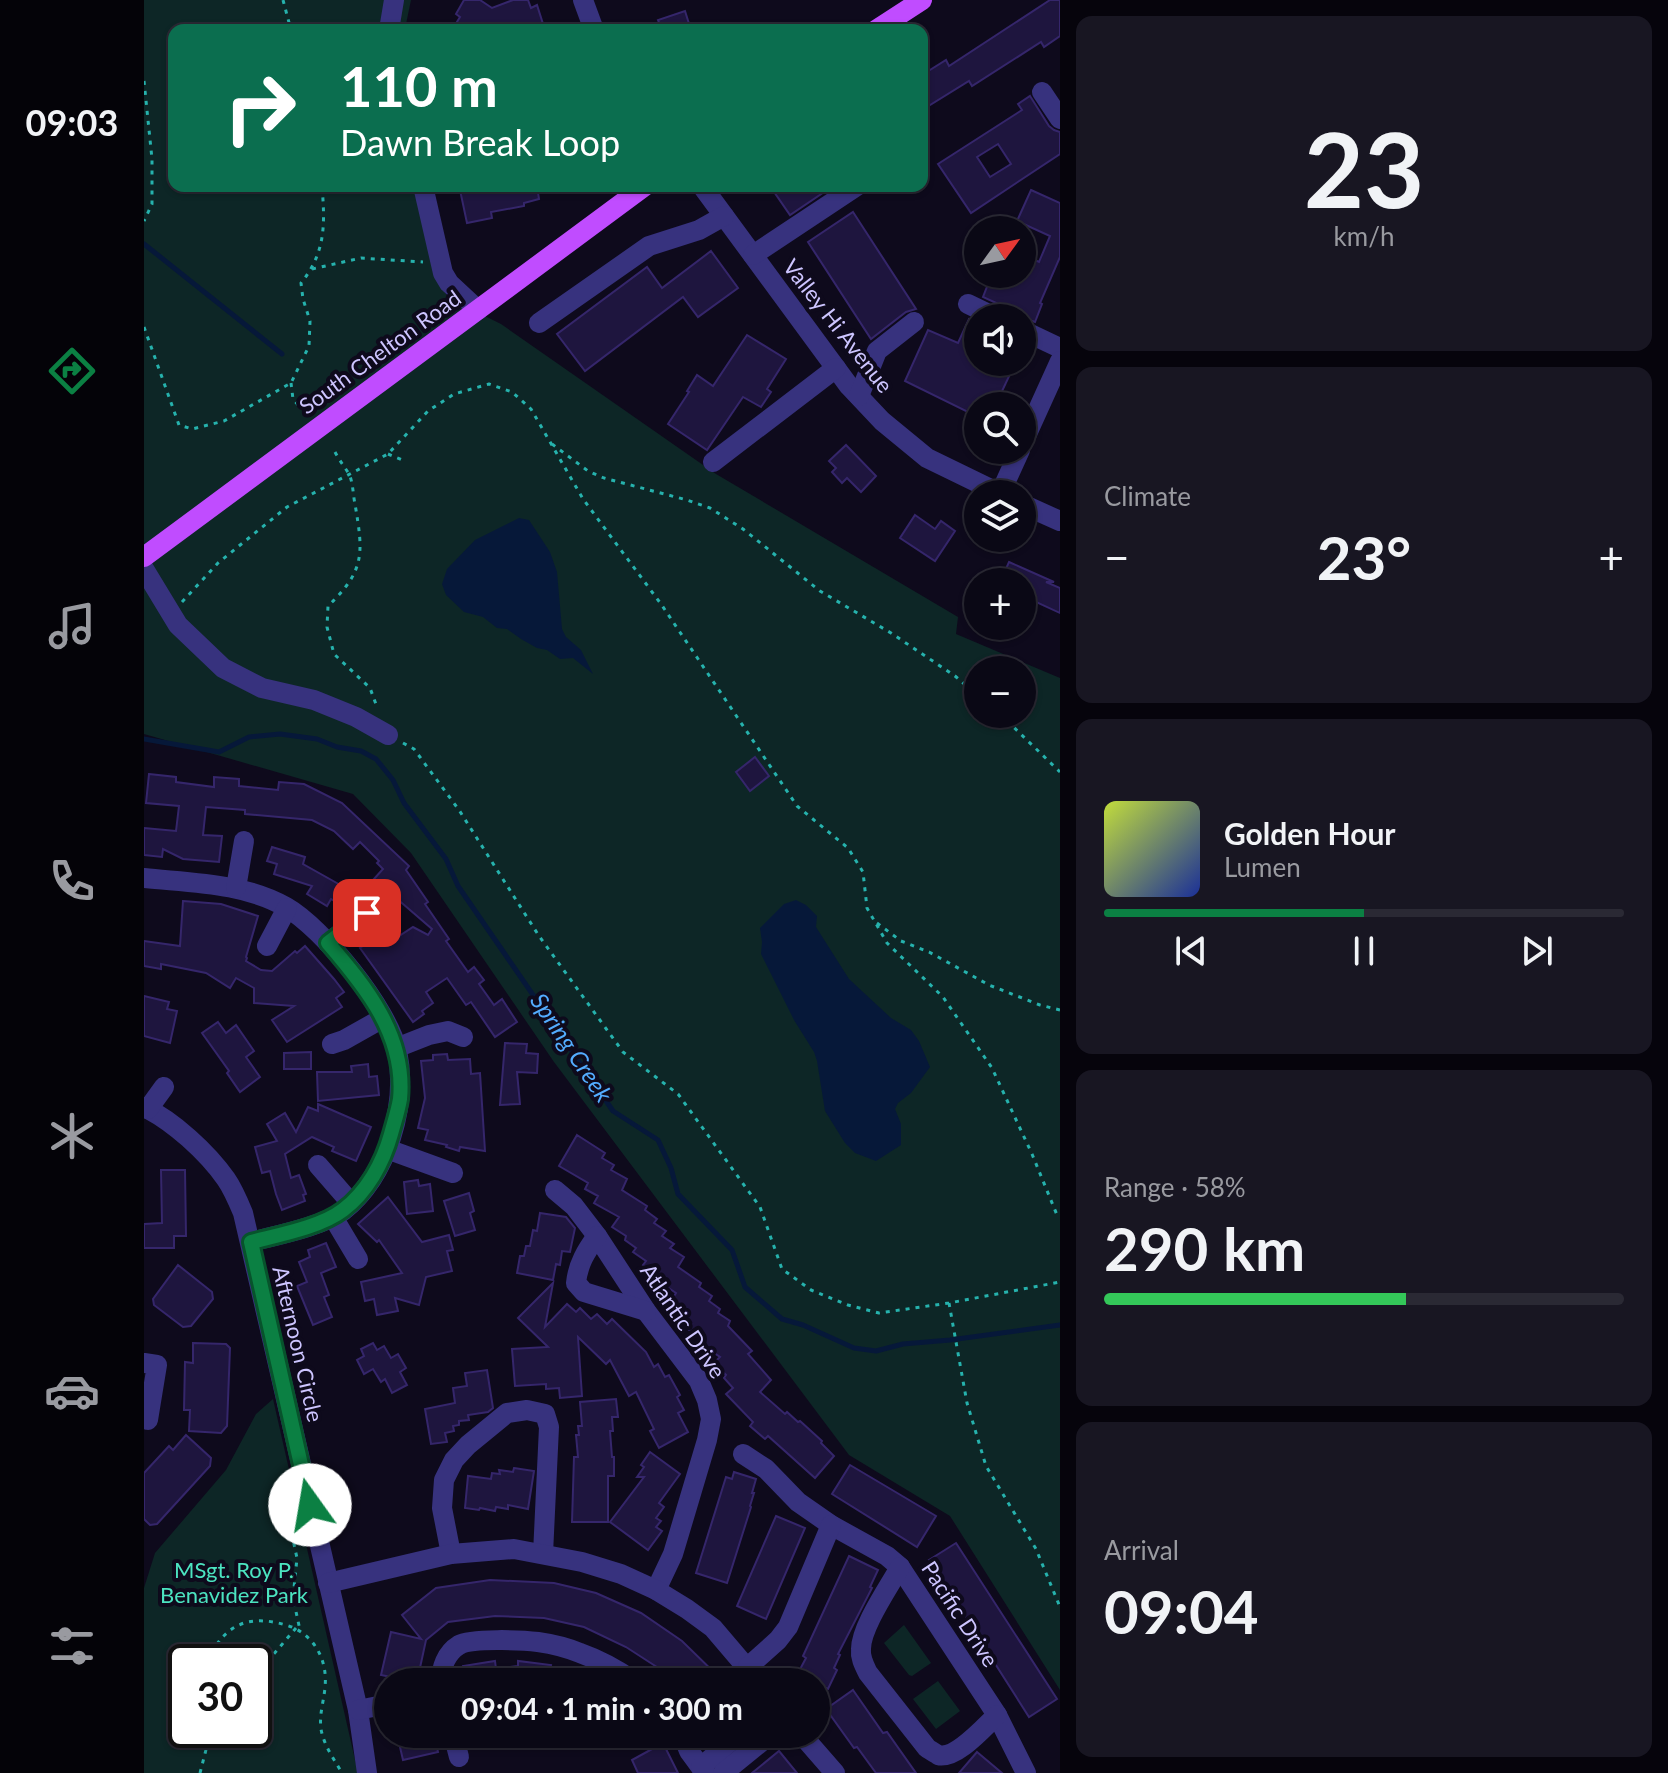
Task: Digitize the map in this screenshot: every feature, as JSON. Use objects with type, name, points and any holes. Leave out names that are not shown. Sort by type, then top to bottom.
[{"type":"main road","points":[[885,24],[922,0]]},
{"type":"main road","name":"South Chelton Road","points":[[144,557],[637,192]]},
{"type":"street","points":[[390,24],[394,0]]},
{"type":"street","points":[[583,0],[592,24]]},
{"type":"street","points":[[1042,92],[1060,119]]},
{"type":"street","points":[[424,192],[443,273],[449,283],[478,310]]},
{"type":"street","name":"Valley Hi Avenue","points":[[706,192],[836,368],[882,421],[927,458],[972,480]]},
{"type":"street","points":[[753,255],[848,192]]},
{"type":"street","points":[[539,323],[649,246],[699,230],[724,216]]},
{"type":"street","points":[[859,396],[877,351],[914,322]]},
{"type":"street","points":[[1036,337],[1060,348]]},
{"type":"street","points":[[1036,414],[1060,361]]},
{"type":"street","points":[[713,462],[836,368]]},
{"type":"street","points":[[1036,510],[1060,521]]},
{"type":"street","points":[[144,569],[178,625],[223,668],[262,688],[314,700],[356,717],[388,735]]},
{"type":"street","points":[[236,888],[244,841]]},
{"type":"street","points":[[144,878],[236,888],[267,897],[308,922],[352,971],[383,1018],[396,1048],[400,1099],[387,1149],[376,1172],[351,1203],[333,1217],[251,1242]]},
{"type":"street","points":[[267,946],[287,908]]},
{"type":"street","points":[[328,943],[367,913]]},
{"type":"street","points":[[332,1044],[383,1018]]},
{"type":"street","points":[[396,1048],[448,1031],[463,1037]]},
{"type":"street","points":[[146,1108],[164,1087]]},
{"type":"street","name":"Afternoon Circle","points":[[146,1108],[183,1133],[211,1160],[234,1193],[243,1213],[358,1710],[367,1773]]},
{"type":"street","points":[[387,1149],[453,1173]]},
{"type":"street","points":[[318,1165],[351,1203]]},
{"type":"street","name":"Atlantic Drive","points":[[555,1190],[574,1206],[597,1236],[646,1311],[699,1381],[707,1400],[711,1419],[707,1440],[673,1554],[656,1590]]},
{"type":"street","points":[[333,1217],[358,1259]]},
{"type":"street","points":[[597,1236],[584,1253],[576,1283],[584,1292],[646,1311]]},
{"type":"street","points":[[144,1363],[157,1365],[148,1420],[144,1419]]},
{"type":"street","points":[[451,1554],[442,1508],[444,1480],[454,1460],[507,1413],[527,1410],[545,1414],[549,1427],[543,1554]]},
{"type":"street","name":"Pacific Drive","points":[[743,1454],[766,1469],[798,1502],[900,1567],[997,1715],[1026,1773]]},
{"type":"street","points":[[757,1668],[788,1627],[831,1525]]},
{"type":"street","points":[[328,1583],[451,1554],[514,1549],[543,1554],[621,1574],[656,1590],[713,1628],[748,1668]]},
{"type":"street","points":[[900,1567],[860,1646],[861,1660],[868,1673],[927,1748],[938,1755],[948,1755],[958,1750],[997,1715]]},
{"type":"street","points":[[443,1668],[449,1653],[461,1644],[493,1641],[539,1642],[579,1652],[614,1668]]},
{"type":"street","points":[[358,1710],[374,1707]]},
{"type":"street","points":[[457,1748],[459,1757]]},
{"type":"street","points":[[688,1748],[703,1770],[725,1748]]},
{"type":"street","points":[[723,1773],[754,1748]]},
{"type":"street","points":[[813,1748],[835,1773]]},
{"type":"path","points":[[283,0],[289,24]]},
{"type":"path","points":[[144,81],[152,159],[152,204],[145,219]]},
{"type":"path","points":[[300,407],[293,399],[291,383],[309,346],[310,321],[301,283],[312,269],[323,241],[322,192]]},
{"type":"path","points":[[312,269],[361,258],[422,262],[440,260]]},
{"type":"path","points":[[144,327],[179,425],[192,429],[224,421],[291,383]]},
{"type":"path","points":[[171,613],[218,563],[287,507],[388,454],[428,411],[454,394],[489,384],[512,392],[531,409],[583,499],[661,604],[797,806],[848,848],[863,872],[867,908],[887,943],[943,997],[992,1068],[1060,1217]]},
{"type":"path","points":[[550,442],[588,471],[604,478],[710,508],[743,529],[820,591],[891,633],[964,684]]},
{"type":"path","points":[[335,452],[350,475],[361,541],[359,563],[345,589],[328,606],[327,627],[334,654],[370,688],[388,735],[414,749],[450,798],[539,936],[623,1052],[678,1094],[760,1207],[782,1269],[811,1290],[879,1313],[1060,1282]]},
{"type":"path","points":[[388,454],[405,461]]},
{"type":"path","points":[[1014,728],[1060,772]]},
{"type":"path","points":[[875,922],[901,941],[929,952],[989,985],[1060,1010]]},
{"type":"path","points":[[949,1303],[967,1403],[986,1466],[1036,1549],[1060,1607]]},
{"type":"path","points":[[290,1474],[285,1493],[297,1558],[293,1598],[298,1629]]},
{"type":"path","points":[[217,1644],[224,1635],[242,1624],[261,1620],[298,1629],[318,1650],[325,1667],[321,1731],[325,1745],[342,1773]]},
{"type":"path","points":[[272,1657],[298,1629]]},
{"type":"path","points":[[200,1773],[206,1748]]},
{"type":"green space","points":[[144,0],[411,0],[406,24],[168,24],[168,192],[415,192],[435,273],[448,298],[501,324],[716,474],[958,617],[956,634],[964,640],[1008,656],[964,656],[964,728],[1036,728],[1036,668],[1060,678],[1060,1690],[950,1516],[849,1455],[554,1062],[411,853],[353,794],[144,734]]},
{"type":"green space","name":"MSgt. Roy P. Benavidez Park","points":[[273,1399],[358,1773],[144,1773],[144,1588],[155,1553],[226,1470],[256,1414]]},
{"type":"green space","points":[[904,1625],[931,1663],[912,1676],[884,1643]]},
{"type":"green space","points":[[938,1681],[960,1711],[936,1729],[913,1699]]},
{"type":"water","points":[[519,518],[529,520],[550,552],[557,572],[562,629],[566,637],[581,650],[593,674],[573,658],[560,659],[507,629],[497,628],[483,617],[464,612],[446,595],[442,584],[447,569],[475,540]]},
{"type":"water","points":[[796,900],[817,916],[816,927],[849,979],[891,1018],[911,1030],[930,1067],[895,1109],[901,1124],[901,1145],[876,1161],[855,1153],[825,1111],[814,1052],[761,954],[760,928],[784,904]]},
{"type":"building","points":[[464,0],[480,0],[492,8],[513,0],[528,0],[531,8],[537,5],[543,24],[456,24],[460,17],[456,14]]},
{"type":"building","points":[[1050,0],[1060,0],[1060,36],[1044,47],[1041,42],[972,86],[969,81],[928,106],[928,71],[946,60],[949,66]]},
{"type":"building","points":[[685,11],[689,24],[660,24],[658,20]]},
{"type":"building","points":[[1030,96],[1049,126],[1060,132],[1060,154],[971,213],[938,164],[1022,110],[1018,104]],"holes":[[[998,144],[1011,164],[990,177],[977,157]]]},
{"type":"building","points":[[1031,190],[1060,203],[1060,257],[1036,319],[1036,304],[999,304],[983,297],[987,288],[1036,288],[1036,261],[1039,262],[1050,236],[1036,230],[1036,216],[1019,216]]},
{"type":"building","points":[[460,192],[538,192],[539,199],[524,203],[524,206],[491,212],[492,218],[467,223]]},
{"type":"building","points":[[774,192],[824,192],[790,215]]},
{"type":"building","points":[[853,212],[916,309],[906,312],[871,339],[808,242]]},
{"type":"building","points":[[711,251],[738,288],[698,317],[683,297],[585,371],[557,334],[647,267],[662,288]]},
{"type":"building","points":[[928,330],[958,343],[964,330],[964,376],[1009,376],[1002,392],[964,392],[964,410],[905,381]]},
{"type":"building","points":[[747,335],[786,359],[767,389],[771,392],[761,407],[743,397],[707,450],[668,424],[697,375],[713,386]]},
{"type":"building","points":[[846,445],[876,476],[861,492],[847,478],[842,483],[832,472],[836,468],[829,461]]},
{"type":"building","points":[[915,515],[935,529],[941,521],[955,531],[935,561],[900,538]]},
{"type":"building","points":[[1009,562],[1022,568],[1006,568]]},
{"type":"building","points":[[1036,574],[1060,588],[1060,613],[1036,602]]},
{"type":"building","points":[[755,757],[769,776],[750,791],[736,772]]},
{"type":"building","points":[[149,774],[176,777],[176,782],[214,787],[214,777],[239,779],[239,786],[278,790],[279,782],[304,784],[342,803],[409,866],[406,870],[449,939],[446,941],[468,972],[474,967],[484,980],[479,984],[494,1005],[502,999],[517,1022],[495,1037],[471,1002],[466,1005],[447,978],[426,992],[433,1003],[413,1022],[360,948],[385,934],[390,942],[413,927],[428,935],[432,929],[374,879],[383,869],[360,842],[353,849],[334,831],[312,820],[206,807],[203,835],[222,836],[219,862],[183,859],[163,849],[162,857],[144,855],[144,828],[176,831],[179,806],[146,803]]},
{"type":"building","points":[[272,847],[305,857],[303,864],[351,891],[342,905],[331,899],[327,906],[307,894],[312,886],[274,874],[277,864],[267,861]]},
{"type":"building","points":[[183,901],[221,904],[258,916],[246,961],[261,970],[272,971],[305,946],[344,992],[336,998],[342,1007],[287,1042],[272,1020],[294,1006],[254,1003],[254,988],[236,978],[230,988],[206,973],[161,964],[161,969],[144,966],[144,941],[180,946]]},
{"type":"building","points":[[144,996],[169,1002],[167,1009],[177,1011],[170,1043],[144,1036]]},
{"type":"building","points":[[218,1022],[226,1033],[236,1025],[254,1051],[246,1057],[260,1077],[240,1092],[202,1033]]},
{"type":"building","points":[[505,1043],[527,1044],[526,1053],[538,1054],[537,1073],[517,1072],[520,1104],[500,1105]]},
{"type":"building","points":[[311,1052],[311,1069],[284,1069],[284,1053]]},
{"type":"building","points":[[447,1054],[448,1060],[470,1059],[471,1074],[480,1073],[485,1151],[460,1147],[459,1151],[425,1140],[428,1130],[418,1128],[425,1098],[421,1061],[433,1060],[433,1055]]},
{"type":"building","points":[[368,1064],[369,1077],[377,1076],[379,1095],[318,1101],[317,1072],[352,1072],[351,1066]]},
{"type":"building","points":[[318,1104],[371,1127],[356,1161],[332,1151],[334,1147],[312,1137],[285,1154],[291,1178],[299,1175],[306,1194],[303,1195],[305,1201],[282,1210],[270,1171],[262,1173],[255,1147],[277,1141],[267,1124],[285,1113],[296,1132],[308,1107],[318,1111]]},
{"type":"building","points":[[577,1135],[605,1153],[602,1158],[614,1165],[611,1170],[627,1179],[622,1190],[647,1206],[645,1210],[657,1219],[654,1223],[666,1231],[662,1236],[674,1244],[670,1248],[684,1257],[678,1267],[701,1283],[699,1287],[712,1296],[709,1301],[720,1309],[718,1313],[730,1321],[728,1326],[752,1351],[748,1354],[771,1380],[760,1392],[785,1414],[787,1412],[800,1421],[834,1456],[815,1478],[768,1436],[765,1439],[750,1426],[753,1422],[726,1394],[733,1388],[714,1363],[720,1357],[698,1342],[700,1338],[689,1330],[692,1324],[686,1320],[688,1317],[669,1304],[676,1293],[652,1277],[655,1273],[643,1265],[646,1261],[633,1252],[636,1248],[625,1240],[626,1236],[612,1227],[619,1217],[594,1203],[598,1196],[585,1189],[588,1183],[559,1166]]},
{"type":"building","points":[[161,1170],[185,1170],[186,1236],[174,1236],[174,1248],[144,1248],[144,1224],[162,1223]]},
{"type":"building","points":[[418,1180],[419,1186],[430,1184],[433,1211],[407,1214],[404,1182]]},
{"type":"building","points":[[469,1193],[475,1230],[455,1236],[444,1201]]},
{"type":"building","points":[[388,1197],[422,1242],[449,1235],[453,1250],[447,1251],[452,1271],[426,1277],[419,1305],[395,1298],[398,1311],[377,1315],[374,1299],[365,1301],[361,1282],[402,1273],[379,1240],[377,1242],[358,1224]]},
{"type":"building","points":[[540,1213],[566,1217],[575,1228],[570,1252],[562,1251],[553,1280],[517,1273],[520,1256],[524,1256],[526,1246],[530,1246],[533,1230],[537,1231]]},
{"type":"building","points":[[326,1243],[336,1267],[321,1273],[329,1295],[324,1297],[332,1317],[313,1325],[297,1286],[307,1282],[299,1262],[310,1257],[308,1250]]},
{"type":"building","points":[[178,1265],[212,1292],[213,1299],[191,1326],[183,1327],[154,1305],[153,1299]]},
{"type":"building","points":[[553,1283],[545,1327],[567,1304],[576,1312],[580,1308],[591,1319],[597,1314],[607,1324],[612,1319],[646,1352],[654,1367],[658,1364],[665,1377],[669,1375],[680,1395],[677,1397],[684,1410],[678,1413],[688,1432],[659,1448],[650,1431],[654,1429],[636,1392],[629,1396],[610,1360],[606,1364],[578,1337],[582,1396],[560,1398],[559,1388],[546,1389],[546,1384],[515,1386],[512,1349],[548,1347],[518,1318]]},
{"type":"building","points":[[193,1343],[226,1344],[230,1348],[227,1426],[221,1433],[189,1431],[190,1410],[184,1410],[185,1362],[193,1363]]},
{"type":"building","points":[[373,1343],[377,1350],[384,1346],[391,1358],[398,1354],[406,1368],[400,1372],[407,1385],[392,1393],[385,1379],[381,1382],[373,1369],[364,1374],[357,1360],[364,1356],[361,1349]]},
{"type":"building","points":[[487,1370],[493,1408],[488,1412],[468,1415],[469,1420],[459,1421],[459,1425],[453,1426],[454,1431],[445,1433],[447,1442],[431,1444],[425,1409],[455,1403],[453,1388],[467,1386],[465,1373]]},
{"type":"building","points":[[616,1399],[618,1417],[612,1417],[613,1431],[610,1431],[614,1476],[608,1476],[608,1522],[572,1522],[574,1457],[578,1457],[576,1435],[579,1435],[578,1426],[582,1426],[580,1402]]},
{"type":"building","points":[[186,1435],[211,1458],[210,1466],[157,1524],[150,1525],[144,1519],[144,1473],[169,1446],[173,1450]]},
{"type":"building","points":[[650,1452],[680,1474],[659,1503],[664,1507],[656,1518],[661,1521],[656,1527],[662,1531],[648,1550],[610,1522],[644,1477],[637,1477]]},
{"type":"building","points":[[850,1465],[936,1516],[917,1547],[832,1494]]},
{"type":"building","points":[[514,1468],[534,1471],[528,1509],[508,1505],[508,1509],[496,1507],[495,1511],[465,1508],[468,1476],[491,1479],[492,1473],[500,1474],[499,1470],[513,1472]]},
{"type":"building","points":[[734,1472],[756,1479],[751,1507],[727,1583],[696,1573],[726,1477],[732,1479]]},
{"type":"building","points":[[776,1516],[805,1528],[766,1619],[737,1606]]},
{"type":"building","points":[[956,1543],[1057,1699],[1029,1717],[929,1560]]},
{"type":"building","points":[[849,1556],[878,1570],[838,1654],[834,1668],[837,1670],[830,1685],[830,1668],[801,1668],[806,1658],[803,1656]]},
{"type":"building","points":[[490,1580],[554,1583],[596,1593],[641,1613],[682,1641],[710,1668],[658,1668],[626,1647],[584,1627],[544,1618],[495,1616],[448,1622],[426,1640],[420,1668],[383,1668],[391,1632],[421,1639],[402,1615],[436,1588]]},
{"type":"building","points":[[495,1661],[496,1668],[463,1668]]},
{"type":"building","points":[[518,1661],[551,1665],[550,1668],[503,1668],[518,1666]]},
{"type":"building","points":[[853,1690],[916,1773],[876,1773],[830,1715],[830,1706]]},
{"type":"building","points":[[400,1748],[437,1748],[438,1752],[403,1760]]},
{"type":"building","points":[[654,1748],[666,1748],[678,1773],[638,1773],[632,1760]]},
{"type":"building","points":[[779,1751],[797,1773],[752,1773]]},
{"type":"building","points":[[977,1752],[1002,1773],[959,1773]]},
{"type":"waterway","points":[[144,244],[282,354]]},
{"type":"waterway","name":"Spring Creek","points":[[144,739],[219,752],[249,737],[280,734],[317,739],[337,747],[361,751],[376,759],[446,859],[458,886],[613,1111],[658,1140],[671,1168],[678,1194],[732,1250],[745,1287],[782,1319],[854,1348],[876,1351],[903,1344],[1060,1325]]},
{"type":"route","points":[[310,1505],[251,1242],[297,1230],[343,1211],[376,1172],[387,1149],[400,1099],[396,1048],[367,992],[328,943],[367,913]]}]
